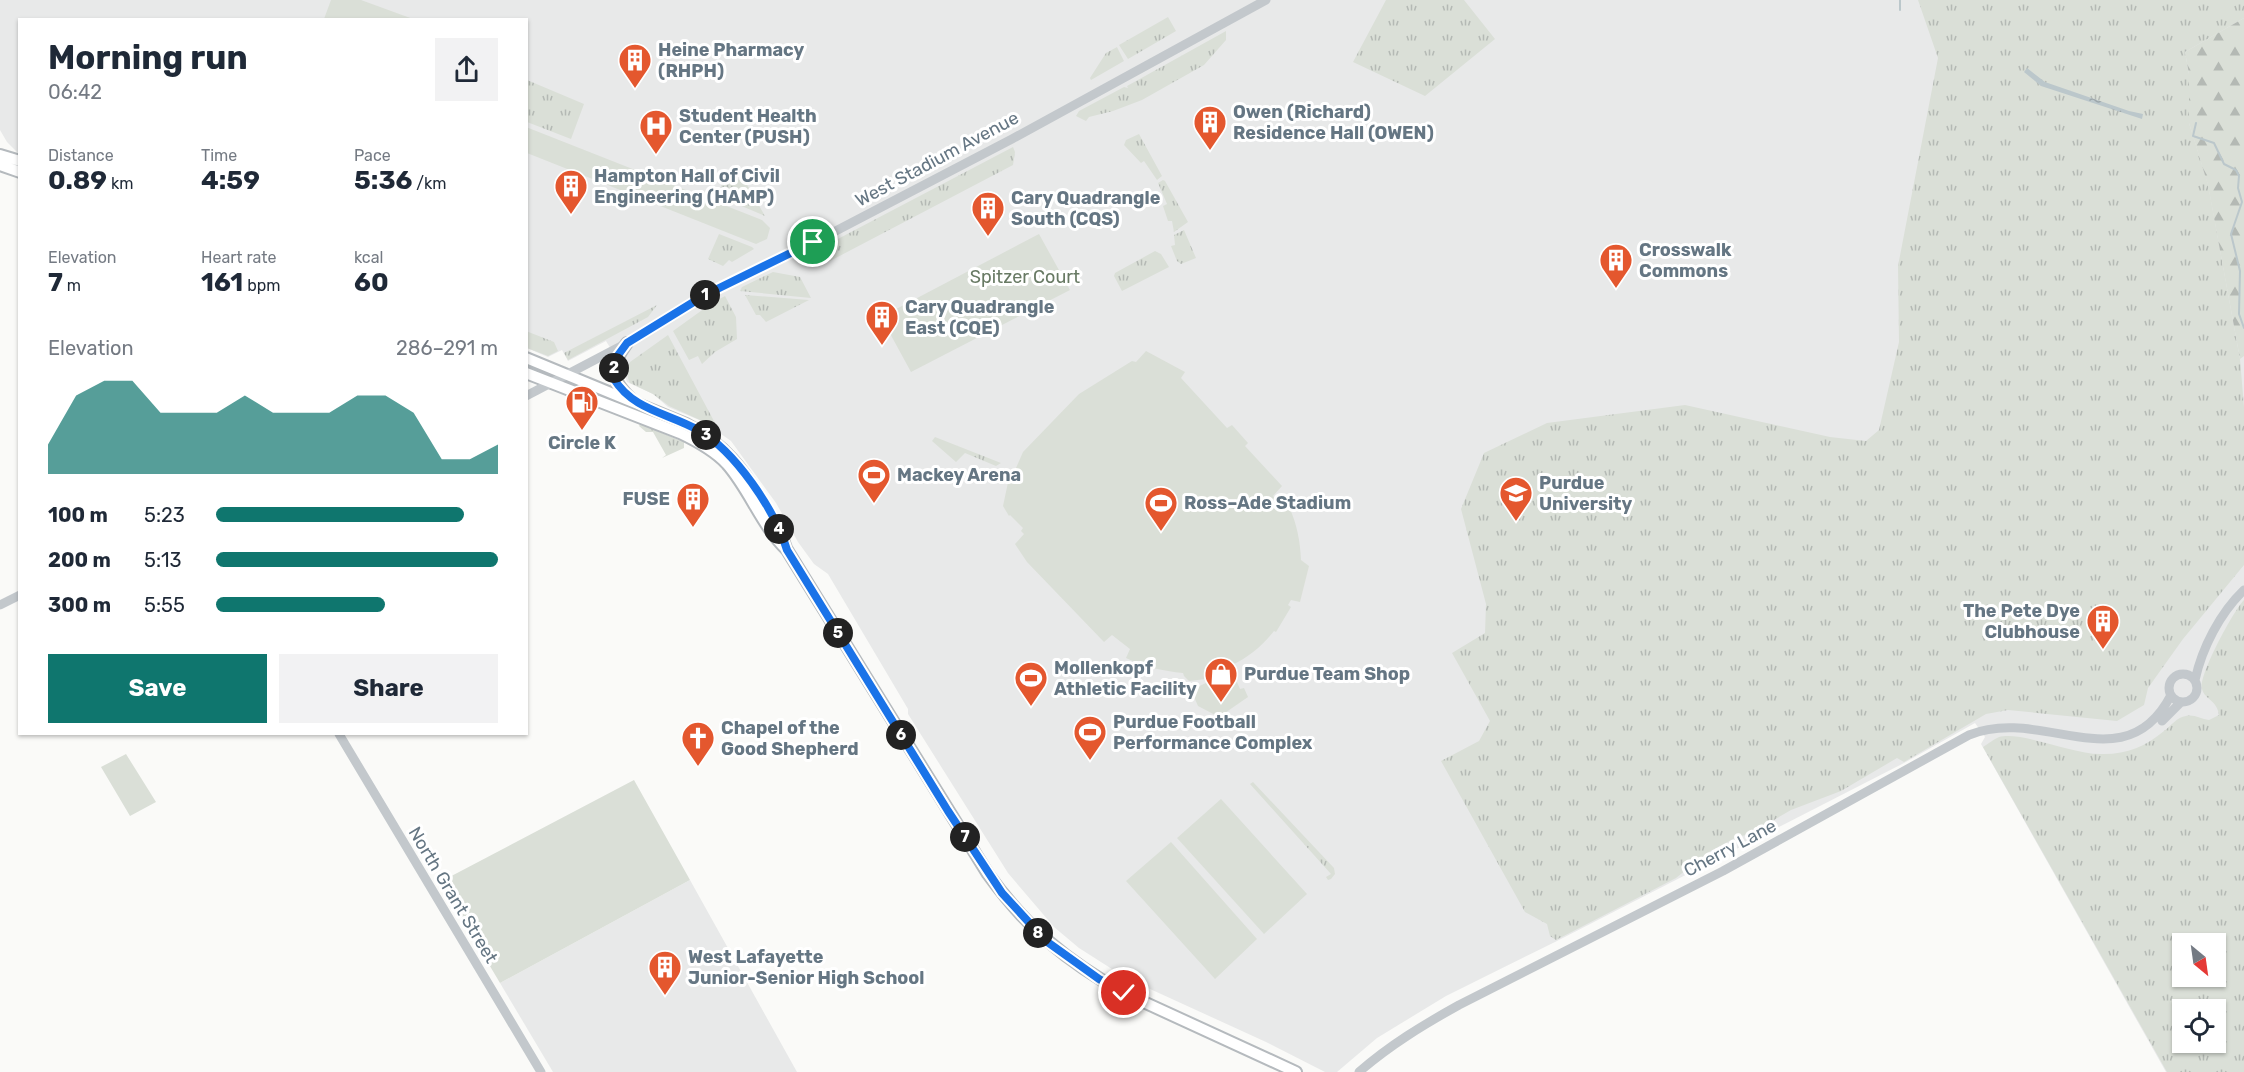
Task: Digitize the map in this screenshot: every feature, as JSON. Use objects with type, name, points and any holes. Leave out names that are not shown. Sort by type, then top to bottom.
[{"type":"main road","points":[[0,165],[14,165]]},
{"type":"main road","points":[[627,343],[616,358],[613,374],[618,386],[634,402]]},
{"type":"main road","points":[[528,359],[686,424],[721,446],[748,478],[782,534],[787,550],[977,856],[1002,893],[1046,941],[1099,979],[1124,993],[1296,1072]]},
{"type":"main road","points":[[528,374],[680,433],[709,449],[732,471],[774,538],[787,550]]},
{"type":"street","name":"West Stadium Avenue","points":[[528,395],[627,343],[705,295],[805,247],[1012,139],[1266,0]]},
{"type":"street","points":[[2171,695],[2181,702],[2188,701],[2194,696],[2197,688],[2195,680],[2204,652],[2221,620],[2244,590]]},
{"type":"street","points":[[0,605],[18,596]]},
{"type":"street","points":[[2132,735],[2158,718],[2171,695],[2169,686],[2171,682],[2177,676],[2185,674],[2204,652]]},
{"type":"street","points":[[2185,674],[2195,680]]},
{"type":"street","name":"Cherry Lane","points":[[1359,1072],[1381,1053],[1459,1005],[1723,872],[1969,735],[1994,727],[2010,726],[2099,739],[2132,735],[2155,727],[2181,702]]},
{"type":"street","name":"North Grant Street","points":[[340,735],[541,1072]]},
{"type":"shaded area","name":"Purdue University","points":[[0,0],[2244,0],[2244,1072],[2166,1072],[1981,744],[1985,737],[1975,723],[1904,763],[1446,996],[1377,1038],[1337,1072],[1325,1072],[1266,1042],[1126,978],[1079,948],[1054,927],[1008,873],[908,714],[908,709],[828,574],[814,564],[798,542],[776,503],[731,441],[704,422],[668,407],[653,394],[627,382],[623,369],[606,341],[568,361],[562,350],[548,357],[528,348],[528,18],[18,18],[18,153],[7,142],[0,130]]},
{"type":"shaded area","points":[[690,880],[797,1072],[553,1072],[500,983]]},
{"type":"green space","points":[[331,0],[361,0],[410,18],[324,18]]},
{"type":"green space","points":[[1386,0],[1464,0],[1495,39],[1425,96],[1353,62]]},
{"type":"green space","points":[[1918,0],[2244,0],[2244,18],[2185,52],[2189,74],[2189,123],[2208,184],[2240,359],[2244,407],[2244,565],[2183,639],[2148,688],[2144,705],[2117,721],[2008,710],[1986,714],[1904,762],[1897,758],[1841,791],[1791,810],[1750,834],[1737,837],[1707,853],[1676,878],[1556,940],[1550,936],[1547,924],[1525,912],[1441,761],[1479,741],[1490,721],[1452,653],[1485,633],[1486,604],[1461,509],[1484,453],[1547,423],[1685,405],[1830,437],[1866,441],[1879,430],[1899,342],[1898,266],[1938,58]]},
{"type":"green space","points":[[1168,17],[1176,31],[1128,59],[1119,45]]},
{"type":"green space","points":[[2244,18],[2244,356],[2240,359],[2208,185],[2189,123],[2189,74],[2185,52]]},
{"type":"green space","points":[[1226,31],[1226,40],[1204,65],[1142,100],[1089,117],[1086,121],[1076,116],[1079,111],[1124,87],[1128,88],[1127,86]]},
{"type":"green space","points":[[1117,47],[1124,61],[1091,80],[1090,78],[1106,53]]},
{"type":"green space","points":[[528,80],[584,104],[571,139],[528,122]]},
{"type":"green space","points":[[528,128],[762,220],[770,228],[767,239],[756,244],[528,153]]},
{"type":"green space","points":[[1139,134],[1162,176],[1157,180],[1144,161],[1141,163],[1124,145],[1126,140]]},
{"type":"green space","points":[[1013,147],[1015,152],[1013,165],[830,261],[819,262],[813,257],[813,252]]},
{"type":"green space","points":[[726,174],[746,183],[765,216],[725,199],[724,201],[718,199],[717,196]]},
{"type":"green space","points":[[1163,180],[1188,222],[1174,232],[1172,221],[1168,221],[1163,206],[1167,204],[1158,183]]},
{"type":"green space","points":[[1184,230],[1196,258],[1181,264],[1177,261],[1171,246],[1175,245],[1174,235]]},
{"type":"green space","points":[[719,234],[754,249],[732,262],[729,260],[723,266],[708,259]]},
{"type":"green space","name":"Spitzer Court","points":[[1039,234],[1070,290],[911,372],[881,317]]},
{"type":"green space","points":[[1155,251],[1161,254],[1169,267],[1122,291],[1114,276],[1115,273]]},
{"type":"green space","points":[[773,272],[800,277],[811,298],[740,291],[742,287]]},
{"type":"green space","points":[[745,295],[809,300],[766,322],[760,315],[756,315]]},
{"type":"green space","points":[[725,296],[736,317],[737,339],[715,352],[702,364],[698,356],[689,360],[673,331]]},
{"type":"green space","points":[[657,305],[648,317],[568,360],[564,353]]},
{"type":"green space","points":[[528,332],[554,342],[558,351],[548,356],[528,348]]},
{"type":"green space","points":[[668,335],[715,423],[711,425],[669,406],[653,394],[630,383],[627,372],[630,362]]},
{"type":"green space","name":"Ross–Ade Stadium","points":[[1146,351],[1185,372],[1181,378],[1227,428],[1232,425],[1248,443],[1245,446],[1282,486],[1273,496],[1280,502],[1285,499],[1297,529],[1301,560],[1309,566],[1300,602],[1291,600],[1288,605],[1291,607],[1276,632],[1274,631],[1249,655],[1230,666],[1240,689],[1244,688],[1248,697],[1219,717],[1198,706],[1191,690],[1208,682],[1206,679],[1189,681],[1183,673],[1154,668],[1126,658],[1130,649],[1112,635],[1104,642],[1027,562],[1015,544],[1024,534],[1021,531],[1023,528],[1009,516],[1003,506],[1010,473],[1016,468],[1023,452],[1079,394],[1132,361],[1136,362]]},
{"type":"green space","points":[[640,424],[684,442],[684,448],[662,458],[666,455],[653,432],[646,432],[639,426]]},
{"type":"green space","points":[[935,437],[1001,463],[996,466],[965,453],[956,462],[932,441]]},
{"type":"green space","points":[[2244,600],[2244,1072],[2167,1072],[1983,747],[1999,737],[2009,736],[2089,753],[2118,753],[2134,749],[2150,741],[2183,717],[2192,716],[2209,720],[2219,715],[2216,706],[2204,693],[2202,682],[2225,629]]},
{"type":"green space","points":[[126,754],[156,802],[130,816],[101,767]]},
{"type":"green space","points":[[634,780],[690,880],[500,983],[440,882]]},
{"type":"green space","points":[[1253,782],[1334,868],[1335,874],[1331,879],[1328,880],[1326,877],[1331,874],[1250,784]]},
{"type":"green space","points":[[1221,799],[1307,894],[1264,934],[1177,838]]},
{"type":"green space","points":[[1171,842],[1257,939],[1215,979],[1126,881]]},
{"type":"water","points":[[2027,68],[2045,82],[2143,114],[2142,119],[2041,86],[2024,72]]},
{"type":"waterway","points":[[1900,0],[1900,10]]},
{"type":"waterway","points":[[2196,123],[2193,136],[2214,143],[2224,164],[2236,170],[2239,176],[2238,188],[2242,202],[2231,234],[2240,271],[2239,314],[2244,328]]},
{"type":"place","name":"Heine Pharmacy (RHPH)","points":[[635,89]]},
{"type":"place","name":"Owen (Richard) Residence Hall (OWEN)","points":[[1210,151]]},
{"type":"place","name":"Student Health Center (PUSH)","points":[[656,155]]},
{"type":"place","name":"Hampton Hall of Civil Engineering (HAMP)","points":[[571,215]]},
{"type":"place","name":"Cary Quadrangle South (CQS)","points":[[988,237]]},
{"type":"place","name":"Crosswalk Commons","points":[[1616,289]]},
{"type":"place","name":"Cary Quadrangle East (CQE)","points":[[882,346]]},
{"type":"place","name":"Circle K","points":[[582,431]]},
{"type":"place","name":"Mackey Arena","points":[[874,504]]},
{"type":"place","name":"Purdue University","points":[[1516,522]]},
{"type":"place","name":"FUSE","points":[[693,528]]},
{"type":"place","name":"Ross–Ade Stadium","points":[[1161,532]]},
{"type":"place","name":"The Pete Dye Clubhouse","points":[[2103,650]]},
{"type":"place","name":"Purdue Team Shop","points":[[1221,703]]},
{"type":"place","name":"Mollenkopf Athletic Facility","points":[[1031,707]]},
{"type":"place","name":"Purdue Football Performance Complex","points":[[1090,761]]},
{"type":"place","name":"Chapel of the Good Shepherd","points":[[698,767]]},
{"type":"place","name":"West Lafayette Junior-Senior High School","points":[[665,996]]},
{"type":"route","points":[[813,242],[705,295],[627,343],[616,358],[614,379],[634,402],[698,430],[721,446],[740,466],[782,534],[787,550],[988,874],[1022,917],[1046,941],[1099,979],[1124,993]]}]
